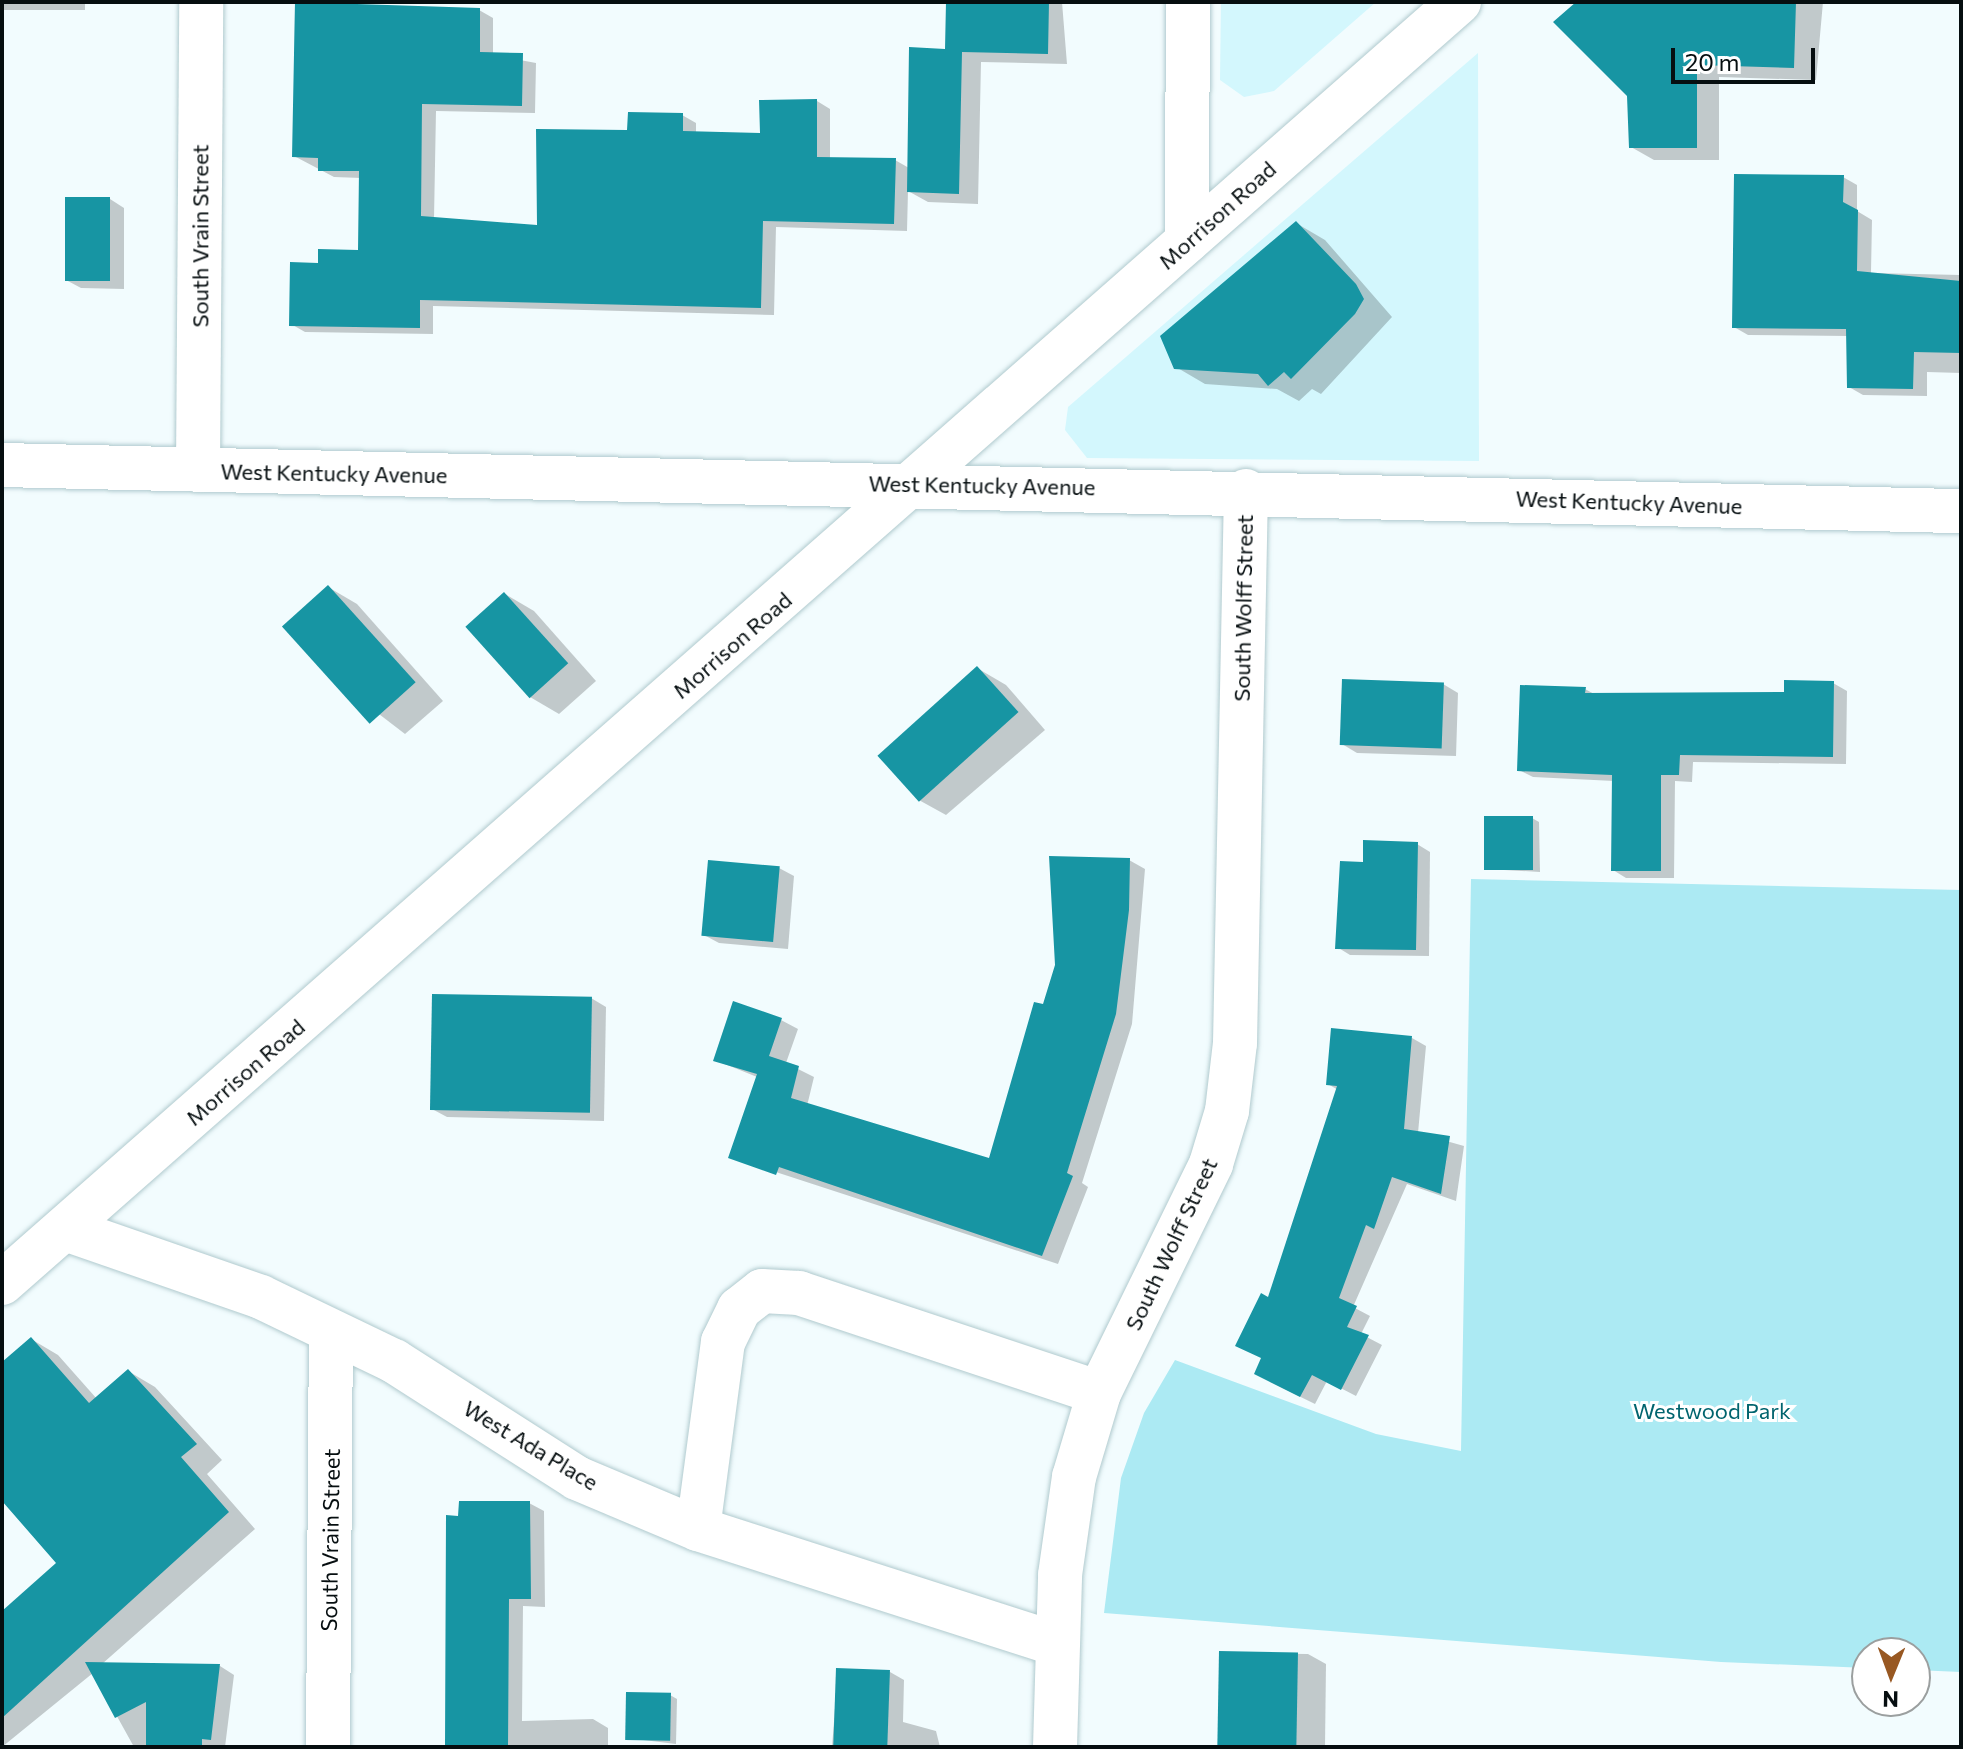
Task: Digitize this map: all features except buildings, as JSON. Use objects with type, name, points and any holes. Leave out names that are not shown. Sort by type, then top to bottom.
[{"type":"street","name":"South Vrain Street","points":[[198,470],[201,2]]},
{"type":"street","points":[[1187,241],[1188,2]]},
{"type":"street","name":"Morrison Road","points":[[2,1283],[918,484],[1187,241],[1459,2]]},
{"type":"street","name":"West Kentucky Avenue","points":[[2,465],[1246,491],[1961,511]]},
{"type":"street","name":"South Wolff Street","points":[[1055,1747],[1056,1644],[1064,1531],[1099,1393],[1211,1164],[1227,1111],[1235,1043],[1246,491]]},
{"type":"street","name":"West Ada Place","points":[[65,1229],[261,1297],[394,1361],[577,1478],[698,1529],[1056,1644]]},
{"type":"street","points":[[698,1529],[723,1342],[739,1309],[762,1291],[799,1293],[1099,1393]]},
{"type":"street","name":"South Vrain Street","points":[[328,1747],[331,1332]]},
{"type":"shaded area","points":[[1221,2],[1376,2],[1274,91],[1244,97],[1220,80]]},
{"type":"shaded area","points":[[1478,53],[1479,461],[1087,458],[1065,430],[1068,407]]},
{"type":"green space","name":"Westwood Park","points":[[1471,879],[1961,890],[1961,1672],[1931,1671],[1931,1637],[1851,1637],[1851,1667],[1721,1662],[1104,1613],[1121,1478],[1144,1413],[1175,1360],[1376,1434],[1461,1451]]}]
